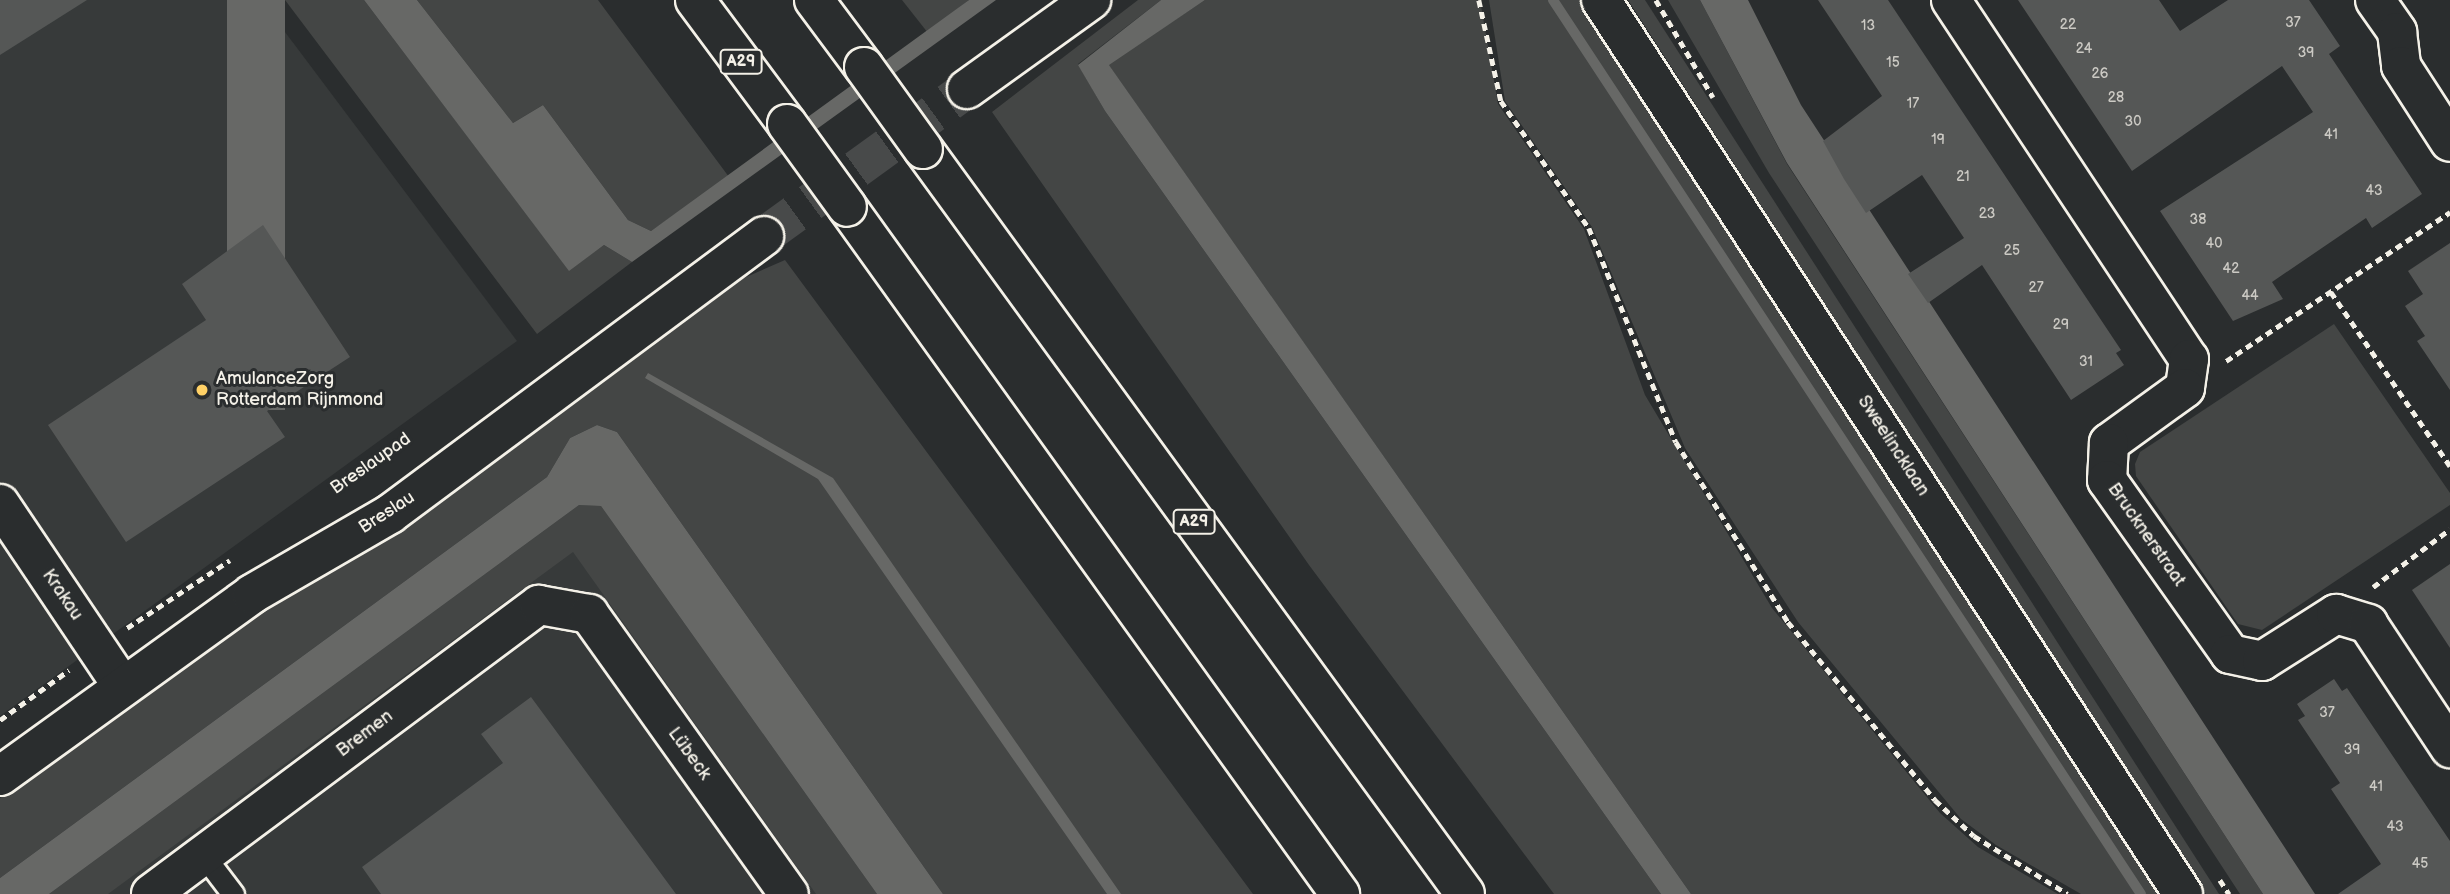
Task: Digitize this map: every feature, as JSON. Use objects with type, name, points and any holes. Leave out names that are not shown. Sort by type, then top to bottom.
[{"type":"main road","name":"A29","points":[[695,0],[847,207],[1340,894]]},
{"type":"main road","name":"A29","points":[[814,0],[1465,894]]},
{"type":"main road","points":[[967,89],[1091,0]]},
{"type":"main road","name":"Sweelincklaan","points":[[1601,0],[2183,894]]},
{"type":"main road","points":[[1951,0],[2189,359],[2185,388]]},
{"type":"main road","points":[[2375,0],[2397,32],[2401,66],[2450,142]]},
{"type":"main road","name":"Breslau","points":[[0,776],[280,575],[390,514],[764,236]]},
{"type":"main road","name":"Brucknerstraat","points":[[2185,388],[2109,443],[2107,480],[2230,654],[2262,661],[2336,614]]},
{"type":"main road","name":"Krakau","points":[[0,504],[123,687]]},
{"type":"main road","name":"Bremen","points":[[151,894],[539,605],[589,614]]},
{"type":"main road","name":"Lübeck","points":[[589,614],[789,894]]},
{"type":"main road","points":[[2336,614],[2368,624],[2450,748]]},
{"type":"lane","points":[[204,856],[233,894]]},
{"type":"path","points":[[1479,0],[1501,101],[1588,228],[1676,442],[1788,622],[1936,800],[1973,836],[2068,894]]},
{"type":"path","points":[[2185,388],[2450,212]]},
{"type":"path","points":[[2330,292],[2450,466]]},
{"type":"path","points":[[2336,614],[2450,529]]},
{"type":"path","points":[[0,720],[98,649],[234,558]]},
{"type":"shaded area","points":[[0,0],[261,0],[517,341],[0,716]]},
{"type":"shaded area","points":[[227,0],[285,0],[285,410],[227,410]]},
{"type":"shaded area","points":[[285,0],[364,0],[569,270],[604,245],[632,262],[537,334]]},
{"type":"shaded area","points":[[364,0],[417,0],[513,123],[543,105],[628,220],[651,231],[969,0],[996,0],[632,262],[604,245],[569,271]]},
{"type":"shaded area","points":[[417,0],[598,0],[729,177],[651,231],[628,220],[543,105],[513,123]]},
{"type":"shaded area","points":[[902,0],[969,0],[928,33]]},
{"type":"shaded area","points":[[1138,0],[1161,0],[1078,64],[1105,111],[1661,894],[1554,894],[1309,565],[992,112]]},
{"type":"shaded area","points":[[1161,0],[1205,0],[1109,65],[1691,894],[1661,894],[1105,111],[1078,65]]},
{"type":"shaded area","points":[[1205,0],[1480,0],[1498,104],[1584,229],[1645,395],[1772,608],[1940,813],[1978,847],[2058,894],[1691,894],[1108,64]]},
{"type":"shaded area","points":[[1489,0],[1582,0],[2165,894],[2081,894],[1996,845],[1961,819],[1798,622],[1685,448],[1592,227],[1505,101]]},
{"type":"shaded area","points":[[1628,0],[1645,0],[2219,894],[2206,894]]},
{"type":"shaded area","points":[[1668,0],[1700,0],[1787,164],[2263,894],[2240,894],[1769,173]]},
{"type":"shaded area","points":[[1700,0],[1748,0],[1801,105],[2315,894],[2263,894],[1787,163]]},
{"type":"shaded area","points":[[785,260],[1253,894],[943,894],[617,432],[597,425],[570,438],[547,477],[0,878],[0,798],[281,591],[389,536],[744,278]]},
{"type":"shaded area","points":[[2334,324],[2450,493],[2450,505],[2262,630],[2238,624],[2136,476],[2135,464],[2140,452]]},
{"type":"shaded area","points":[[648,373],[833,478],[1121,894],[1107,894],[818,479],[645,378]]},
{"type":"shaded area","points":[[597,425],[617,432],[943,894],[877,894],[601,506],[579,505],[49,894],[0,894],[0,878],[547,477],[570,438]]},
{"type":"shaded area","points":[[604,467],[904,894],[15,894]]},
{"type":"shaded area","points":[[579,505],[601,506],[877,894],[816,894],[573,552],[108,894],[49,894]]},
{"type":"building","points":[[0,0],[87,0],[0,55]]},
{"type":"building","points":[[1818,0],[1888,0],[2121,350],[2116,353],[2124,365],[2071,400],[1982,265],[1928,303],[1908,274],[1964,238],[1922,175],[1866,213],[1844,179],[1823,141],[1882,96]]},
{"type":"building","points":[[2018,0],[2159,0],[2180,31],[2228,0],[2309,0],[2340,46],[2329,54],[2422,194],[2372,228],[2366,218],[2272,282],[2283,299],[2233,321],[2160,211],[2313,112],[2282,66],[2132,171]]},
{"type":"building","points":[[263,225],[350,357],[267,411],[285,437],[126,542],[48,425],[206,320],[182,284]]},
{"type":"building","points":[[2450,243],[2450,390],[2417,341],[2425,336],[2405,306],[2423,294],[2408,271]]},
{"type":"building","points":[[2450,564],[2450,648],[2412,590]]},
{"type":"building","points":[[2334,679],[2342,691],[2347,688],[2450,841],[2450,894],[2338,894],[2381,864],[2331,789],[2340,783],[2298,720],[2305,716],[2297,704]]},
{"type":"building","points":[[531,697],[676,894],[381,894],[362,867],[503,763],[481,734]]},
{"type":"waterway","points":[[1553,0],[2141,894]]},
{"type":"tunnel","points":[[764,236],[967,89]]},
{"type":"place","name":"AmulanceZorg Rotterdam Rijnmond","points":[[202,390]]}]
